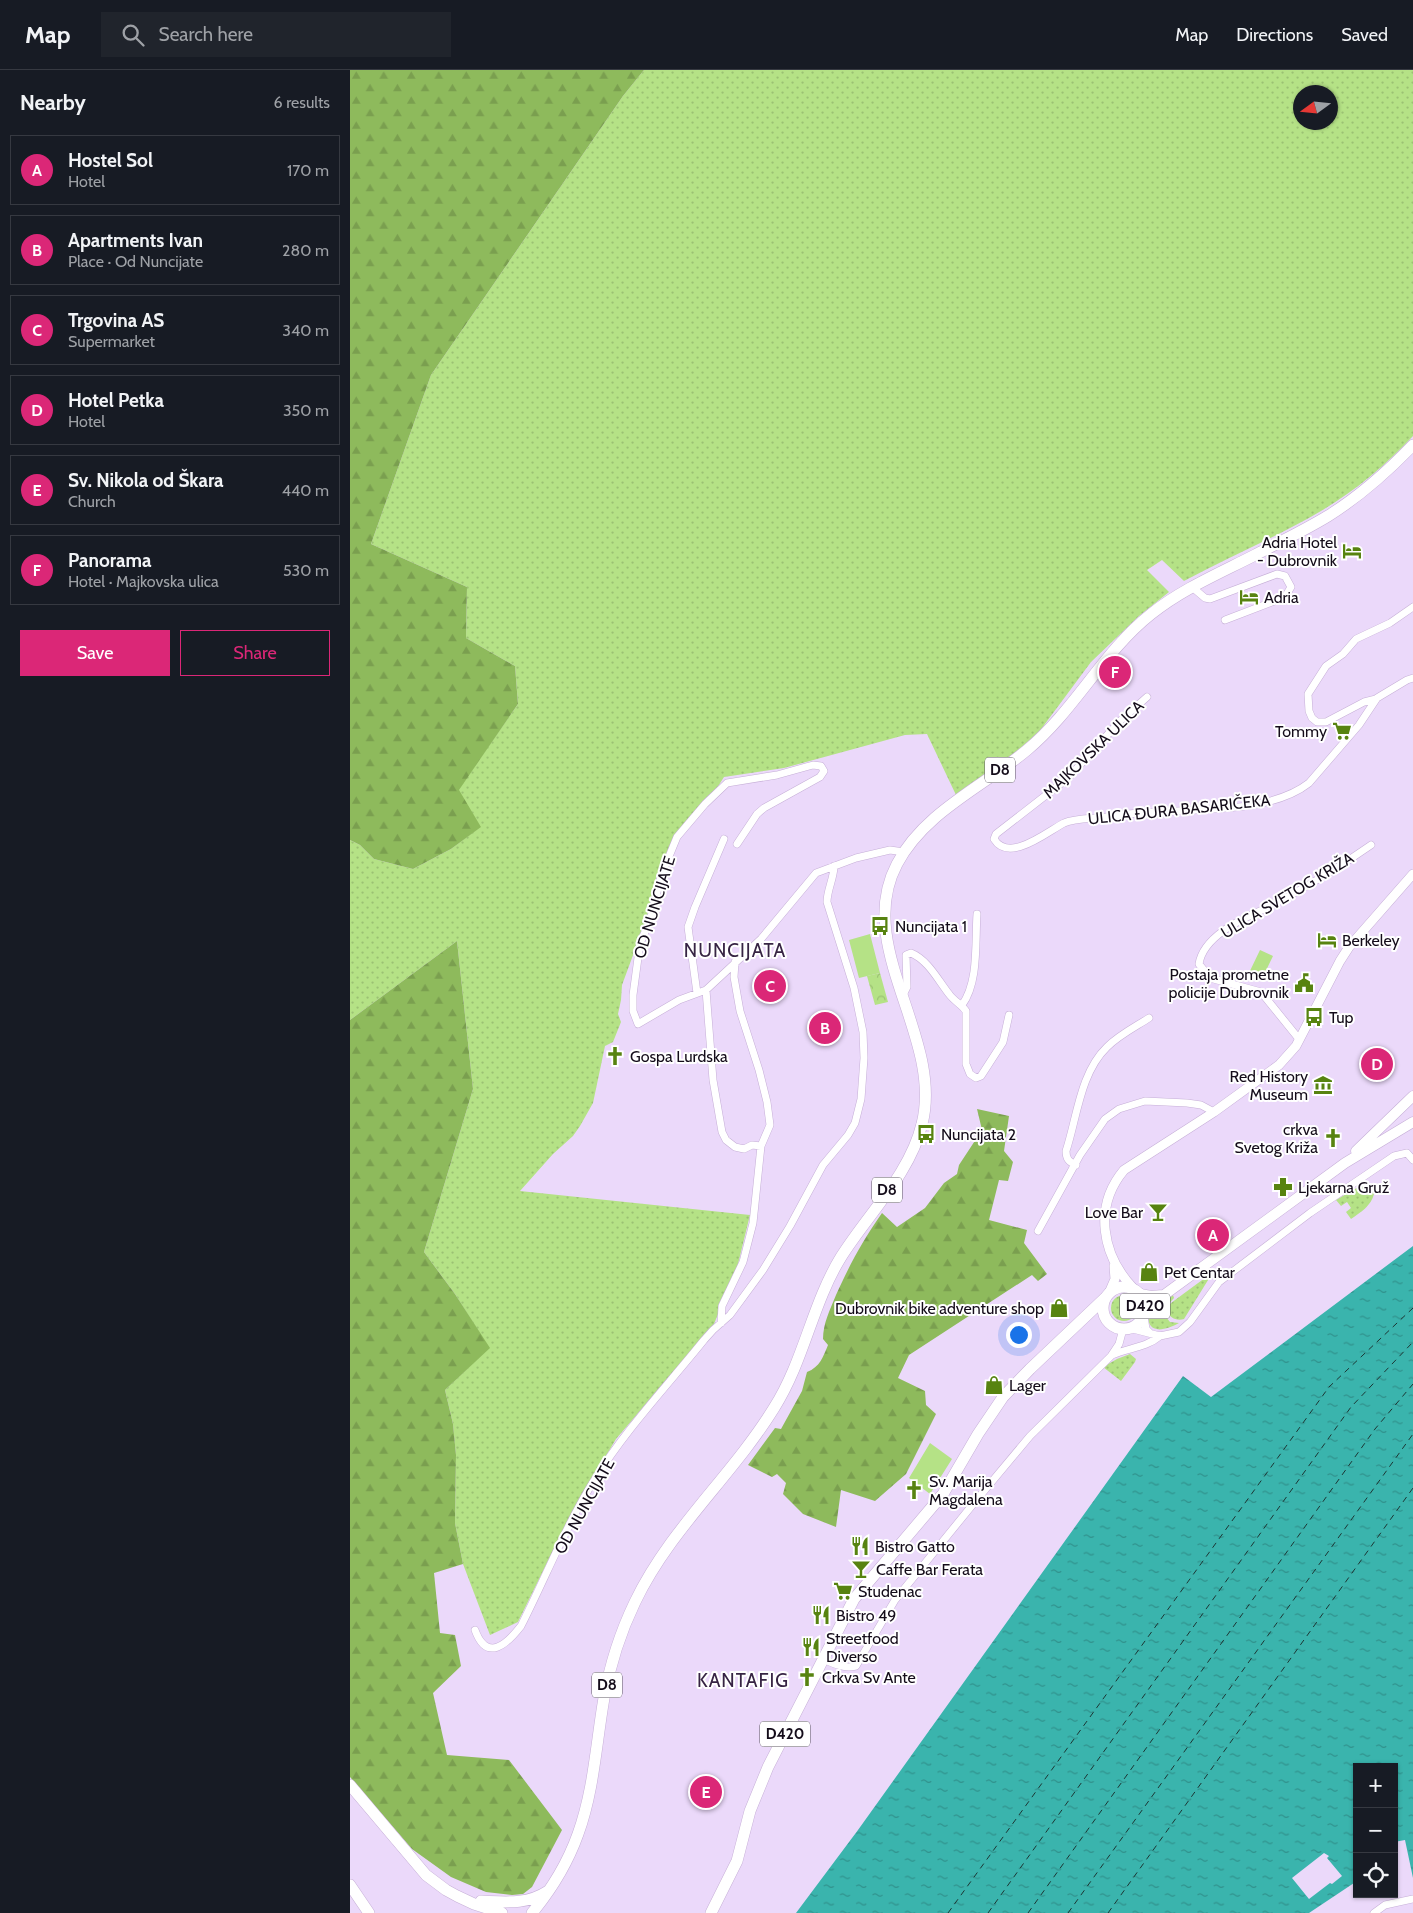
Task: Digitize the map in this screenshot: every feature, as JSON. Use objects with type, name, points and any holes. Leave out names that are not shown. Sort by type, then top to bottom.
[{"type":"main road","name":"D8","points":[[532,1913],[549,1890],[572,1850],[584,1818],[593,1777],[609,1674],[626,1622],[637,1598],[666,1548],[690,1516],[744,1452],[774,1408],[797,1364],[830,1276],[898,1176],[916,1144],[922,1127],[926,1090],[920,1050],[887,938],[885,906],[891,876],[904,852],[929,824],[950,806],[1031,746],[1063,714],[1124,639],[1150,615],[1192,587],[1331,514],[1372,484],[1413,445]]},
{"type":"main road","points":[[1345,1163],[1413,1096]]},
{"type":"main road","points":[[1144,1315],[1164,1295],[1345,1163],[1413,1122]]},
{"type":"main road","name":"D420","points":[[711,1913],[737,1861],[750,1811],[768,1766],[854,1599],[944,1494],[978,1434],[1004,1397],[1072,1328],[1107,1295],[1120,1287],[1136,1291],[1145,1306],[1144,1315],[1140,1322],[1126,1329],[1112,1325],[1103,1310],[1107,1295]]},
{"type":"main road","points":[[1136,1291],[1151,1296],[1164,1295]]},
{"type":"main road","name":"D420","points":[[1072,1328],[1096,1320],[1108,1321]]},
{"type":"main road","points":[[350,1785],[426,1875],[446,1890],[468,1901],[503,1908],[514,1906],[521,1913]]},
{"type":"main road","points":[[350,1885],[369,1913]]},
{"type":"main road","points":[[503,1908],[542,1895],[549,1890]]},
{"type":"street","points":[[1192,587],[1205,598],[1210,599],[1277,574],[1285,576],[1291,587],[1285,597],[1225,620]]},
{"type":"street","points":[[1413,607],[1390,623],[1356,639],[1343,654],[1326,666],[1308,694],[1309,711],[1316,722],[1326,722],[1364,702],[1377,698],[1413,678]]},
{"type":"street","name":"MAJKOVSKA ULICA","points":[[994,839],[996,834],[1068,778],[1120,722],[1147,698]]},
{"type":"street","name":"ULICA ĐURA BASARIČEKA","points":[[994,839],[1000,846],[1010,849],[1040,838],[1066,823],[1124,813],[1190,810],[1252,804],[1287,796],[1310,783],[1359,725],[1377,698]]},
{"type":"street","name":"OD NUNCIJATE","points":[[737,844],[757,814],[764,808],[820,777],[824,771],[821,766],[813,765],[777,775],[726,783],[677,837],[660,876],[650,921],[640,943],[633,995],[633,1011],[638,1024],[679,1000],[706,990],[761,939],[816,873],[856,858],[890,850],[904,852]]},
{"type":"street","points":[[697,993],[688,927],[724,839]]},
{"type":"street","name":"ULICA SVETOG KRIŽA","points":[[1299,1039],[1261,992],[1210,978],[1199,964],[1200,955],[1228,927],[1279,902],[1330,873],[1371,845]]},
{"type":"street","name":"OD NUNCIJATE","points":[[475,1630],[482,1643],[488,1647],[501,1646],[510,1641],[521,1626],[581,1504],[619,1444],[704,1340],[730,1315],[778,1247],[823,1165],[852,1129],[861,1099],[864,1058],[863,1032],[854,988],[827,902],[827,894],[834,866]]},
{"type":"street","points":[[1107,1295],[1115,1279],[1114,1263],[1104,1223],[1108,1197],[1117,1179],[1124,1170],[1214,1112],[1279,1065],[1290,1054],[1340,960],[1349,947],[1413,874]]},
{"type":"street","points":[[962,1006],[969,995],[973,982],[977,914]]},
{"type":"street","points":[[903,996],[907,987],[906,955],[911,953],[924,962],[949,995],[966,1011],[966,1064],[970,1074],[976,1078],[981,1076],[1002,1042],[1009,1015]]},
{"type":"street","points":[[721,1322],[722,1306],[743,1262],[753,1223],[761,1146],[770,1125],[767,1102],[755,1054],[740,1011],[734,977],[735,962]]},
{"type":"street","points":[[706,990],[713,1080],[722,1132],[726,1140],[735,1147],[744,1149],[752,1145],[761,1146]]},
{"type":"street","points":[[1076,1165],[1069,1162],[1066,1158],[1066,1152],[1092,1069],[1106,1048],[1149,1018]]},
{"type":"street","points":[[1038,1232],[1090,1138],[1104,1119],[1119,1109],[1145,1101],[1202,1105],[1214,1112]]},
{"type":"street","points":[[823,1659],[835,1665],[850,1668],[856,1666],[895,1600],[1030,1436],[1111,1356],[1126,1329],[1160,1336],[1172,1334],[1185,1328],[1219,1282],[1324,1204],[1394,1156],[1406,1154],[1413,1160]]},
{"type":"street","points":[[1114,1263],[1124,1279],[1136,1291]]},
{"type":"street","points":[[1144,1315],[1146,1329],[1150,1334]]},
{"type":"street","points":[[1111,1356],[1127,1349],[1149,1344],[1160,1336]]},
{"type":"street","points":[[1374,1913],[1385,1905],[1413,1900]]},
{"type":"green space","points":[[350,70],[644,70],[623,96],[431,375],[371,544],[467,587],[466,638],[515,666],[518,704],[459,790],[481,827],[451,849],[413,869],[374,859],[360,845],[350,840]]},
{"type":"green space","points":[[644,70],[1413,70],[1413,436],[1381,467],[1346,495],[1321,511],[1270,538],[1184,581],[1162,560],[1147,570],[1169,592],[1139,616],[1091,662],[1039,732],[1011,756],[956,795],[927,734],[905,735],[784,768],[724,777],[717,788],[675,835],[657,874],[646,920],[622,985],[618,1014],[621,1022],[613,1042],[605,1046],[593,1103],[573,1136],[553,1154],[520,1191],[750,1215],[738,1264],[714,1324],[616,1439],[569,1518],[518,1622],[490,1635],[463,1564],[455,1523],[456,1455],[453,1424],[445,1390],[489,1348],[455,1294],[424,1252],[473,1089],[457,941],[350,1020],[350,840],[360,845],[374,859],[413,869],[451,849],[480,827],[458,790],[518,704],[515,666],[466,638],[467,587],[371,544],[431,375],[623,96]]},
{"type":"green space","points":[[870,934],[880,973],[859,978],[849,940]]},
{"type":"green space","points":[[457,941],[473,1089],[424,1252],[455,1294],[490,1348],[445,1390],[453,1424],[456,1455],[455,1523],[463,1564],[434,1573],[440,1633],[455,1635],[461,1666],[433,1693],[447,1755],[509,1760],[562,1830],[532,1887],[523,1894],[512,1895],[486,1892],[451,1877],[412,1849],[350,1777],[350,1020]]},
{"type":"green space","points":[[1260,950],[1273,956],[1261,981],[1248,975]]},
{"type":"green space","points":[[880,973],[888,1002],[875,1005],[867,976]]},
{"type":"green space","points":[[977,1109],[1009,1116],[1004,1151],[1013,1162],[1008,1181],[999,1180],[989,1220],[1027,1230],[1024,1243],[1047,1274],[1038,1281],[1032,1275],[909,1355],[898,1378],[925,1391],[926,1405],[936,1414],[906,1474],[875,1501],[841,1490],[836,1527],[803,1514],[783,1494],[786,1483],[777,1474],[772,1477],[748,1465],[775,1428],[781,1429],[802,1391],[807,1372],[815,1367],[823,1357],[828,1345],[823,1339],[827,1317],[846,1273],[869,1233],[882,1213],[897,1227],[925,1208],[944,1183],[957,1174],[959,1165],[982,1130]]},
{"type":"green space","points":[[1360,1186],[1368,1188],[1374,1194],[1373,1198],[1362,1211],[1351,1219],[1346,1212],[1351,1208],[1347,1202],[1341,1206],[1336,1200]]},
{"type":"green space","points":[[1213,1272],[1184,1319],[1180,1320],[1170,1316],[1168,1311],[1171,1303]]},
{"type":"green space","points":[[1124,1295],[1134,1298],[1137,1308],[1134,1318],[1124,1321],[1114,1318],[1111,1308],[1114,1298]]},
{"type":"green space","points":[[1173,1295],[1174,1298],[1165,1312],[1170,1322],[1179,1323],[1169,1328],[1154,1328],[1151,1326],[1148,1314]]},
{"type":"green space","points":[[1130,1354],[1136,1359],[1135,1362],[1121,1381],[1103,1367],[1117,1359]]},
{"type":"green space","points":[[930,1443],[952,1459],[930,1494],[909,1478]]},
{"type":"water","points":[[1413,1246],[1413,1878],[1405,1840],[1398,1841],[1398,1763],[1353,1763],[1353,1884],[1309,1913],[796,1913],[858,1830],[1183,1376],[1211,1397]],"holes":[[[1324,1853],[1329,1856],[1327,1858],[1342,1876],[1309,1899],[1292,1878]]]},
{"type":"ferry route","points":[[948,1913],[1329,1387],[1413,1308]]},
{"type":"ferry route","points":[[988,1913],[1351,1407],[1413,1342]]},
{"type":"ferry route","points":[[1028,1913],[1375,1429],[1413,1384]]},
{"type":"ferry route","points":[[1068,1913],[1413,1434]]},
{"type":"ferry route","points":[[1108,1913],[1413,1488]]},
{"type":"place","name":"Adria Hotel - Dubrovnik","points":[[1352,551]]},
{"type":"place","name":"Adria","points":[[1249,597]]},
{"type":"place","name":"Panorama","points":[[1115,672]]},
{"type":"place","name":"Tommy","points":[[1342,731]]},
{"type":"place","name":"Nuncijata 1","points":[[880,926]]},
{"type":"place","name":"Berkeley","points":[[1327,940]]},
{"type":"place","name":"Postaja prometne policije Dubrovnik","points":[[1304,983]]},
{"type":"place","name":"Trgovina AS","points":[[770,986]]},
{"type":"place","name":"Tup","points":[[1314,1017]]},
{"type":"place","name":"Apartments Ivan","points":[[825,1028]]},
{"type":"place","name":"Gospa Lurdska","points":[[615,1056]]},
{"type":"place","name":"Hotel Petka","points":[[1377,1064]]},
{"type":"place","name":"Red History Museum","points":[[1323,1085]]},
{"type":"place","name":"Nuncijata 2","points":[[926,1134]]},
{"type":"place","name":"crkva Svetog Križa","points":[[1333,1138]]},
{"type":"place","name":"Ljekarna Gruž","points":[[1283,1187]]},
{"type":"place","name":"Love Bar","points":[[1158,1212]]},
{"type":"place","name":"Hostel Sol","points":[[1213,1235]]},
{"type":"place","name":"Pet Centar","points":[[1149,1272]]},
{"type":"place","name":"Dubrovnik bike adventure shop","points":[[1059,1308]]},
{"type":"place","name":"Lager","points":[[994,1385]]},
{"type":"place","name":"Sv. Marija Magdalena","points":[[914,1490]]},
{"type":"place","name":"Bistro Gatto","points":[[860,1546]]},
{"type":"place","name":"Caffe Bar Ferata","points":[[861,1569]]},
{"type":"place","name":"Studenac","points":[[843,1591]]},
{"type":"place","name":"Bistro 49","points":[[821,1615]]},
{"type":"place","name":"Streetfood Diverso","points":[[811,1647]]},
{"type":"place","name":"Crkva Sv Ante","points":[[807,1677]]},
{"type":"place","name":"Sv. Nikola od Škara","points":[[706,1792]]},
{"type":"district","name":"NUNCIJATA","points":[[735,950]]},
{"type":"district","name":"KANTAFIG","points":[[743,1680]]}]
